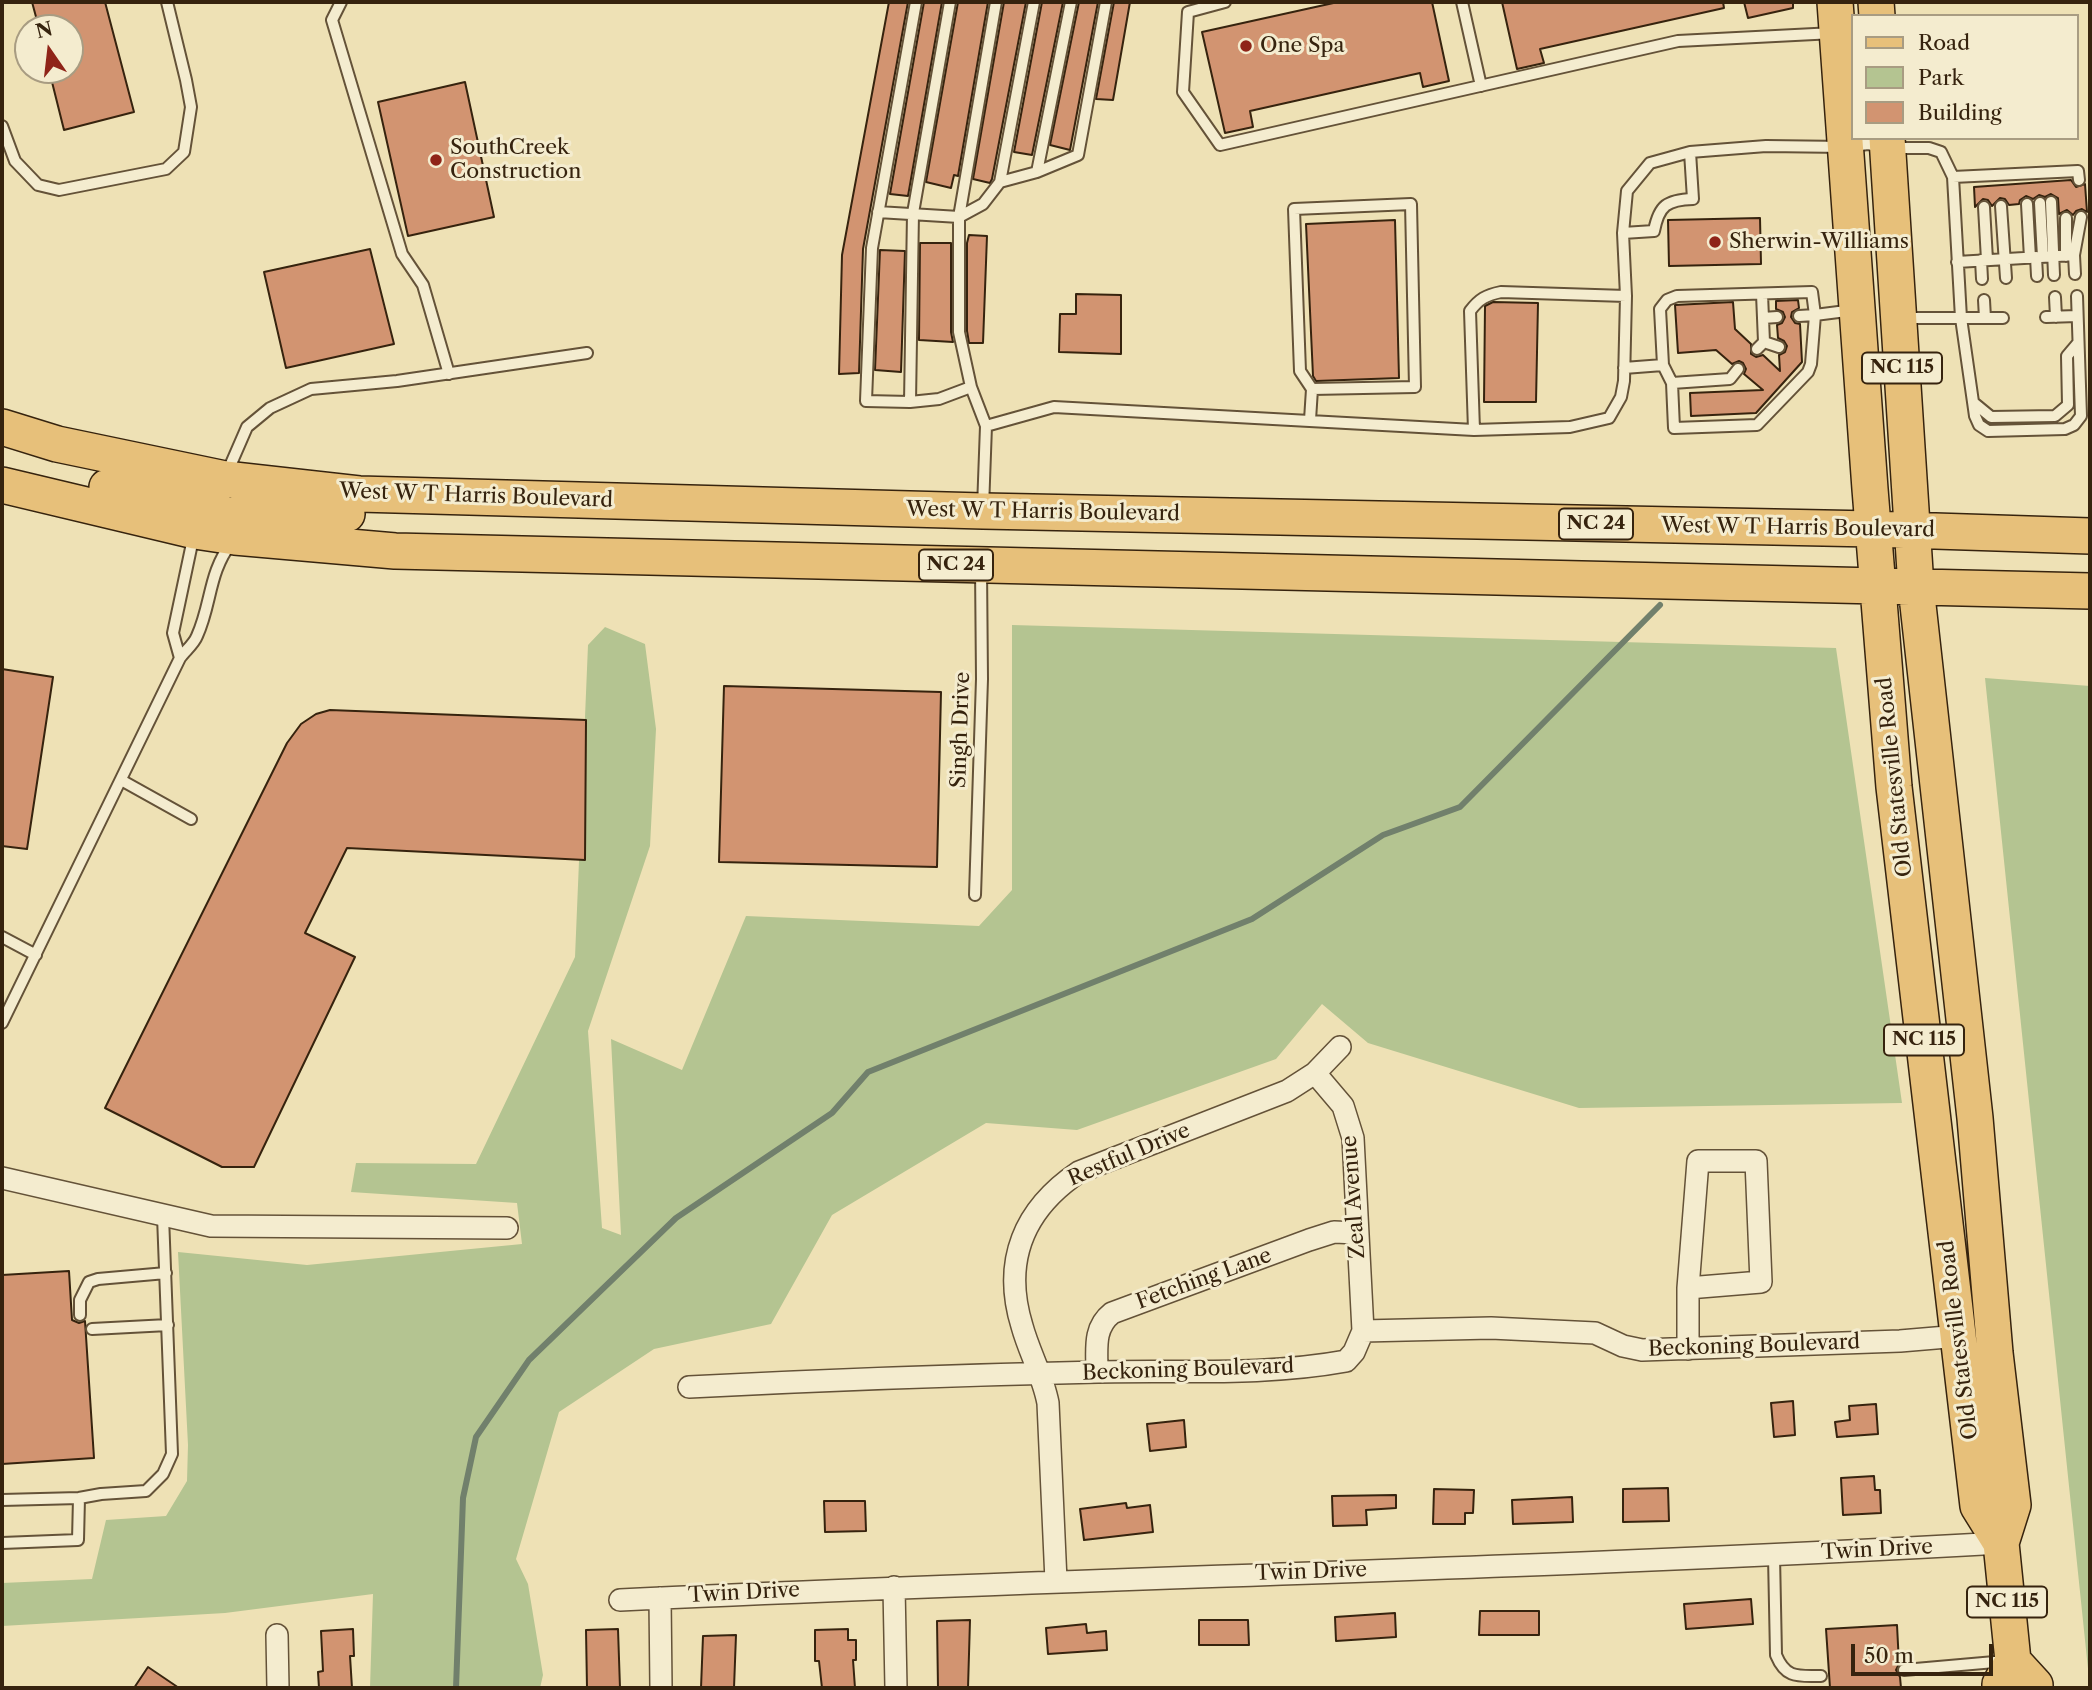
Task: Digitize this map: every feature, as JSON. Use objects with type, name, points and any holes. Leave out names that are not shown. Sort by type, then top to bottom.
[{"type":"main road","name":"Old Statesville Road","points":[[1871,143],[1897,302],[1916,587],[1975,1118],[1995,1353],[2013,1505],[2001,1543],[2007,1674]]},
{"type":"main road","name":"Old Statesville Road","points":[[1871,143],[1857,310],[1894,788],[1978,1506],[2001,1543]]},
{"type":"main road","name":"West W T Harris Boulevard","points":[[2,427],[57,444],[225,479],[359,494],[2090,536]]},
{"type":"main road","points":[[2,462],[127,492],[164,498],[204,495],[225,479]]},
{"type":"main road","name":"NC 24","points":[[2,485],[195,531],[395,551],[2090,591]]},
{"type":"main road","points":[[195,531],[209,523],[246,512],[384,516],[452,514],[595,501]]},
{"type":"main road","points":[[2007,1674],[2035,1685],[2035,1688]]},
{"type":"street","name":"Restful Drive","points":[[1056,1581],[1048,1403],[1022,1328],[1014,1285],[1022,1239],[1029,1221],[1058,1186],[1079,1172],[1287,1091],[1315,1073],[1340,1047]]},
{"type":"street","name":"Zeal Avenue","points":[[1315,1073],[1343,1106],[1353,1138],[1363,1331]]},
{"type":"street","points":[[1688,1288],[1761,1282],[1756,1161],[1698,1161],[1688,1288],[1688,1349]]},
{"type":"street","points":[[2,1178],[211,1226],[507,1228]]},
{"type":"street","name":"Fetching Lane","points":[[1097,1372],[1097,1334],[1101,1322],[1112,1313],[1309,1240],[1334,1232],[1357,1233]]},
{"type":"street","name":"Beckoning Boulevard","points":[[689,1387],[1097,1372],[1233,1373],[1346,1361],[1354,1352],[1363,1331],[1491,1328],[1595,1334],[1623,1346],[1642,1350],[1900,1341],[1959,1336]]},
{"type":"street","name":"Twin Drive","points":[[620,1600],[894,1587],[1774,1556],[2001,1543]]},
{"type":"street","points":[[894,1587],[896,1688]]},
{"type":"street","points":[[660,1598],[662,1688]]},
{"type":"street","points":[[277,1635],[278,1688]]},
{"type":"lane","points":[[2,126],[15,161],[37,185],[59,190],[166,169],[184,152],[191,107],[167,2]]},
{"type":"lane","points":[[341,2],[332,20],[346,73],[402,254],[423,285],[449,374]]},
{"type":"lane","points":[[916,2],[872,248],[866,401],[910,402],[939,399],[971,387]]},
{"type":"lane","points":[[910,402],[913,213],[950,2]]},
{"type":"lane","points":[[983,511],[986,426],[971,387],[959,332],[959,217],[996,2]]},
{"type":"lane","points":[[878,212],[959,217],[983,204],[1000,182],[1034,2]]},
{"type":"lane","points":[[1037,172],[1071,2]]},
{"type":"lane","points":[[1000,182],[1037,172],[1078,155],[1106,2]]},
{"type":"lane","points":[[1224,2],[1188,12],[1183,93],[1220,145],[1678,41],[1847,21]]},
{"type":"lane","points":[[1462,2],[1481,86]]},
{"type":"lane","points":[[986,426],[1054,407],[1474,430],[1570,427],[1609,418],[1620,397],[1625,368],[1623,233],[1627,191],[1650,163],[1690,152],[1766,146],[1871,143],[1929,148],[1941,152],[1953,177],[1961,318],[1975,416],[1979,425],[1988,431],[2065,429],[2074,425],[2081,416],[2077,296]]},
{"type":"lane","points":[[1623,233],[1654,231],[1658,214],[1664,207],[1675,200],[1693,199],[1690,152]]},
{"type":"lane","points":[[1953,177],[1983,181],[2064,176],[2078,171],[2079,180]]},
{"type":"lane","points":[[2037,276],[2045,203]]},
{"type":"lane","points":[[1310,421],[1312,389],[1300,371],[1294,209],[1410,204],[1415,387],[1312,389]]},
{"type":"lane","points":[[2027,204],[2041,257],[2054,275]]},
{"type":"lane","points":[[2001,206],[2006,278]]},
{"type":"lane","points":[[1982,279],[1984,207]]},
{"type":"lane","points":[[2070,256],[2081,217]]},
{"type":"lane","points":[[2066,218],[2075,274]]},
{"type":"lane","points":[[1957,261],[2070,256]]},
{"type":"lane","points":[[1474,430],[1470,311],[1478,301],[1487,294],[1501,292],[1626,296]]},
{"type":"lane","points":[[1812,292],[1815,315],[1807,349],[1808,372],[1782,392],[1757,425],[1743,426],[1714,421],[1674,428],[1672,383],[1663,365],[1660,309],[1667,300],[1677,296],[1812,292]]},
{"type":"lane","points":[[1762,294],[1760,345],[1779,347]]},
{"type":"lane","points":[[2055,297],[2051,317],[2077,316]]},
{"type":"lane","points":[[1984,300],[1985,318]]},
{"type":"lane","points":[[1897,302],[1961,318],[2004,318]]},
{"type":"lane","points":[[1799,316],[1857,310]]},
{"type":"lane","points":[[1763,318],[1777,317]]},
{"type":"lane","points":[[1974,403],[1991,417],[2055,416],[2062,412],[2068,405],[2067,356],[2078,343]]},
{"type":"lane","points":[[225,479],[247,427],[270,408],[311,389],[449,374],[587,353]]},
{"type":"lane","points":[[1625,368],[1663,365]]},
{"type":"lane","points":[[1672,383],[1711,386],[1730,379],[1738,369]]},
{"type":"lane","points":[[1730,379],[1736,391]]},
{"type":"lane","points":[[1742,413],[1743,426]]},
{"type":"lane","points":[[180,658],[173,633],[195,531]]},
{"type":"lane","points":[[2,1023],[180,658],[197,638],[215,570],[235,537]]},
{"type":"lane","name":"Singh Drive","points":[[975,895],[982,679],[981,565]]},
{"type":"lane","points":[[121,780],[191,819]]},
{"type":"lane","points":[[2,937],[36,955]]},
{"type":"lane","points":[[2,1500],[79,1498],[146,1491],[163,1474],[172,1454],[163,1216]]},
{"type":"lane","points":[[80,1315],[80,1300],[89,1282],[166,1273]]},
{"type":"lane","points":[[92,1329],[168,1325]]},
{"type":"lane","points":[[2,1543],[78,1540],[79,1498]]},
{"type":"lane","points":[[1774,1556],[1776,1655],[1782,1669],[1797,1676],[1821,1676]]},
{"type":"lane","points":[[1904,1670],[2007,1674]]},
{"type":"green space","points":[[1012,625],[1836,648],[1902,1103],[1579,1108],[1368,1043],[1322,1004],[1276,1059],[1077,1130],[986,1123],[832,1215],[771,1324],[654,1349],[559,1412],[516,1559],[528,1584],[543,1675],[540,1688],[370,1688],[373,1594],[225,1613],[2,1626],[2,1583],[92,1579],[106,1520],[166,1516],[187,1481],[188,1445],[178,1252],[307,1265],[522,1244],[517,1203],[351,1192],[356,1163],[476,1164],[575,957],[588,645],[605,627],[645,644],[656,729],[650,846],[588,1031],[602,1228],[621,1235],[611,1039],[682,1070],[746,916],[979,926],[1012,890]]},
{"type":"green space","points":[[1985,678],[2090,686],[2090,1688]]},
{"type":"building","points":[[32,2],[105,2],[134,112],[64,130],[52,84],[84,84],[84,14],[35,14]]},
{"type":"building","points":[[889,2],[908,2],[863,249],[859,373],[839,374],[842,255]]},
{"type":"building","points":[[924,2],[942,2],[908,196],[890,194]]},
{"type":"building","points":[[958,2],[988,2],[958,176],[954,175],[951,188],[926,182]]},
{"type":"building","points":[[1004,2],[1026,2],[990,183],[973,179]]},
{"type":"building","points":[[1042,2],[1063,2],[1032,155],[1014,152]]},
{"type":"building","points":[[1079,2],[1098,2],[1070,150],[1050,145]]},
{"type":"building","points":[[1114,2],[1130,2],[1113,100],[1096,99]]},
{"type":"building","points":[[1338,2],[1432,2],[1449,81],[1423,87],[1420,73],[1250,111],[1253,127],[1225,133],[1202,32]]},
{"type":"building","points":[[1502,2],[1723,2],[1724,8],[1540,49],[1544,63],[1517,69]]},
{"type":"building","points":[[1744,2],[1793,2],[1793,8],[1748,18]]},
{"type":"building","name":"SouthCreek Construction","points":[[465,82],[494,217],[408,236],[378,102]]},
{"type":"building","points":[[2071,180],[2076,187],[2085,184],[2087,212],[2082,209],[2073,215],[2067,210],[2059,214],[2058,198],[2051,194],[2045,197],[2039,195],[2033,199],[2026,196],[2019,204],[2009,205],[2005,199],[2000,198],[1992,206],[1988,200],[1983,199],[1975,207],[1974,187]]},
{"type":"building","name":"Sherwin-Williams","points":[[1760,218],[1761,264],[1669,266],[1668,220]]},
{"type":"building","points":[[1395,220],[1399,378],[1316,381],[1313,376],[1306,224]]},
{"type":"building","points":[[969,235],[987,236],[983,343],[969,343],[967,331]]},
{"type":"building","points":[[920,243],[951,243],[953,342],[919,340]]},
{"type":"building","points":[[370,249],[394,344],[286,368],[264,272]]},
{"type":"building","points":[[880,250],[905,251],[901,372],[875,370]]},
{"type":"building","points":[[1076,294],[1121,295],[1121,354],[1059,352],[1060,314],[1076,314]]},
{"type":"building","points":[[1798,300],[1799,308],[1792,312],[1791,317],[1795,323],[1800,324],[1802,362],[1756,413],[1691,416],[1690,393],[1763,390],[1744,374],[1746,369],[1743,363],[1739,361],[1732,364],[1716,350],[1678,353],[1675,305],[1733,302],[1735,329],[1751,344],[1751,354],[1756,357],[1763,355],[1780,371],[1779,355],[1785,352],[1787,346],[1778,338],[1777,325],[1782,323],[1785,317],[1783,312],[1776,309],[1776,301]]},
{"type":"building","points":[[1493,302],[1538,303],[1536,402],[1484,402],[1485,306]]},
{"type":"building","points":[[2,669],[53,677],[27,849],[2,846]]},
{"type":"building","points":[[724,686],[941,692],[937,867],[719,862]]},
{"type":"building","points":[[330,710],[586,720],[585,860],[347,848],[305,933],[355,957],[254,1167],[222,1167],[105,1108],[287,743],[301,724],[316,714]]},
{"type":"building","points":[[69,1271],[72,1320],[79,1323],[85,1321],[94,1458],[2,1464],[2,1275]]},
{"type":"building","points":[[1793,1401],[1795,1435],[1774,1437],[1771,1403]]},
{"type":"building","points":[[1876,1404],[1878,1434],[1837,1437],[1835,1422],[1850,1420],[1849,1406]]},
{"type":"building","points":[[1184,1420],[1186,1447],[1150,1451],[1147,1424]]},
{"type":"building","points":[[1874,1476],[1875,1490],[1880,1490],[1881,1513],[1843,1515],[1841,1478]]},
{"type":"building","points":[[1668,1488],[1669,1521],[1623,1522],[1623,1489]]},
{"type":"building","points":[[1434,1489],[1474,1490],[1473,1513],[1465,1513],[1465,1524],[1433,1524]]},
{"type":"building","points":[[1396,1495],[1396,1508],[1366,1510],[1367,1525],[1333,1526],[1332,1496]]},
{"type":"building","points":[[1572,1497],[1573,1522],[1513,1524],[1512,1500]]},
{"type":"building","points":[[824,1501],[865,1501],[866,1531],[825,1532]]},
{"type":"building","points":[[1126,1503],[1127,1508],[1150,1505],[1153,1532],[1084,1540],[1080,1509]]},
{"type":"building","points":[[1751,1599],[1753,1624],[1686,1629],[1684,1604]]},
{"type":"building","points":[[1480,1611],[1539,1611],[1539,1635],[1479,1635]]},
{"type":"building","points":[[1395,1613],[1396,1637],[1336,1641],[1335,1617]]},
{"type":"building","points":[[970,1620],[968,1688],[938,1688],[937,1621]]},
{"type":"building","points":[[1199,1620],[1248,1620],[1249,1645],[1199,1645]]},
{"type":"building","points":[[1086,1624],[1087,1633],[1106,1631],[1107,1650],[1048,1654],[1046,1628]]},
{"type":"building","points":[[1897,1625],[1899,1664],[1896,1670],[1901,1688],[1830,1688],[1826,1629]]},
{"type":"building","points":[[353,1629],[354,1656],[350,1656],[352,1688],[319,1688],[318,1672],[323,1671],[321,1631]]},
{"type":"building","points":[[618,1629],[620,1688],[587,1688],[586,1630]]},
{"type":"building","points":[[848,1629],[848,1640],[856,1640],[856,1660],[853,1660],[855,1688],[822,1688],[819,1661],[815,1661],[815,1630]]},
{"type":"building","points":[[736,1635],[734,1688],[701,1688],[703,1636]]},
{"type":"building","points":[[148,1667],[179,1688],[134,1688]]},
{"type":"waterway","points":[[456,1688],[463,1498],[476,1437],[529,1360],[676,1218],[832,1113],[868,1072],[1252,919],[1383,835],[1460,807],[1660,605]]},
{"type":"place","name":"One Spa","points":[[1246,46]]},
{"type":"place","name":"SouthCreek Construction","points":[[436,160]]},
{"type":"place","name":"Sherwin-Williams","points":[[1715,242]]}]
